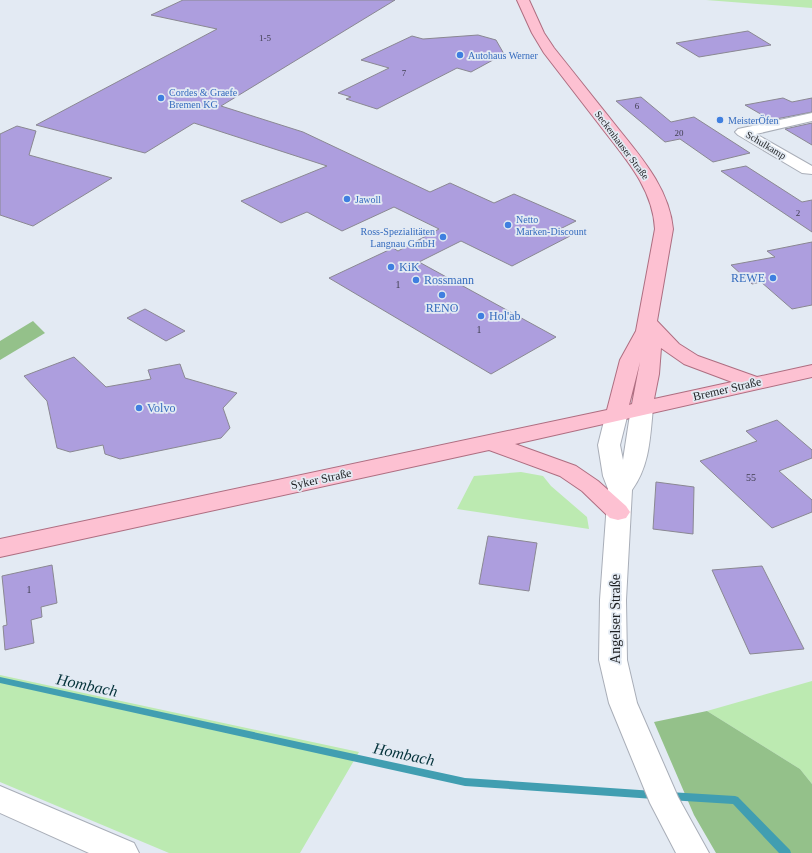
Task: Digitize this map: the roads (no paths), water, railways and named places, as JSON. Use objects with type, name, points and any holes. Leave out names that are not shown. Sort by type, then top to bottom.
[{"type":"main road","name":"Seckenhauser Straße","points":[[523,0],[529,16],[545,44],[644,172],[657,196],[663,214],[664,229],[647,327]]},
{"type":"main road","name":"Schulkamp","points":[[808,170],[742,132],[812,117]]},
{"type":"main road","points":[[647,327],[672,348],[691,360],[754,383]]},
{"type":"main road","points":[[490,442],[568,471],[590,486],[619,501],[630,476],[637,451],[642,408],[649,374],[651,344],[647,327]]},
{"type":"main road","points":[[617,413],[628,364],[647,327]]},
{"type":"main road","name":"Bremer Straße","points":[[642,408],[812,370]]},
{"type":"main road","name":"Syker Straße","points":[[0,548],[642,408]]},
{"type":"main road","name":"Angelser Straße","points":[[617,413],[609,445],[619,501],[613,600],[613,660],[623,703],[666,803],[693,853]]},
{"type":"main road","points":[[0,800],[123,853]]},
{"type":"waterway","name":"Hombach","points":[[0,680],[465,782],[654,795]]},
{"type":"waterway","name":"Hombach","points":[[669,796],[735,800],[786,853]]},
{"type":"place","name":"Autohaus Werner","points":[[460,55]]},
{"type":"place","name":"Cordes & Graefe Bremen KG","points":[[161,98]]},
{"type":"place","name":"MeisterÖfen","points":[[720,120]]},
{"type":"place","name":"Jawoll","points":[[347,199]]},
{"type":"place","name":"Netto Marken-Discount","points":[[508,225]]},
{"type":"place","name":"Ross-Spezialitäten Langnau GmbH","points":[[443,237]]},
{"type":"place","name":"KiK","points":[[391,267]]},
{"type":"place","name":"REWE","points":[[773,278]]},
{"type":"place","name":"Rossmann","points":[[416,280]]},
{"type":"place","name":"RENO","points":[[442,295]]},
{"type":"place","name":"Hol'ab","points":[[481,316]]},
{"type":"place","name":"Volvo","points":[[139,408]]}]
